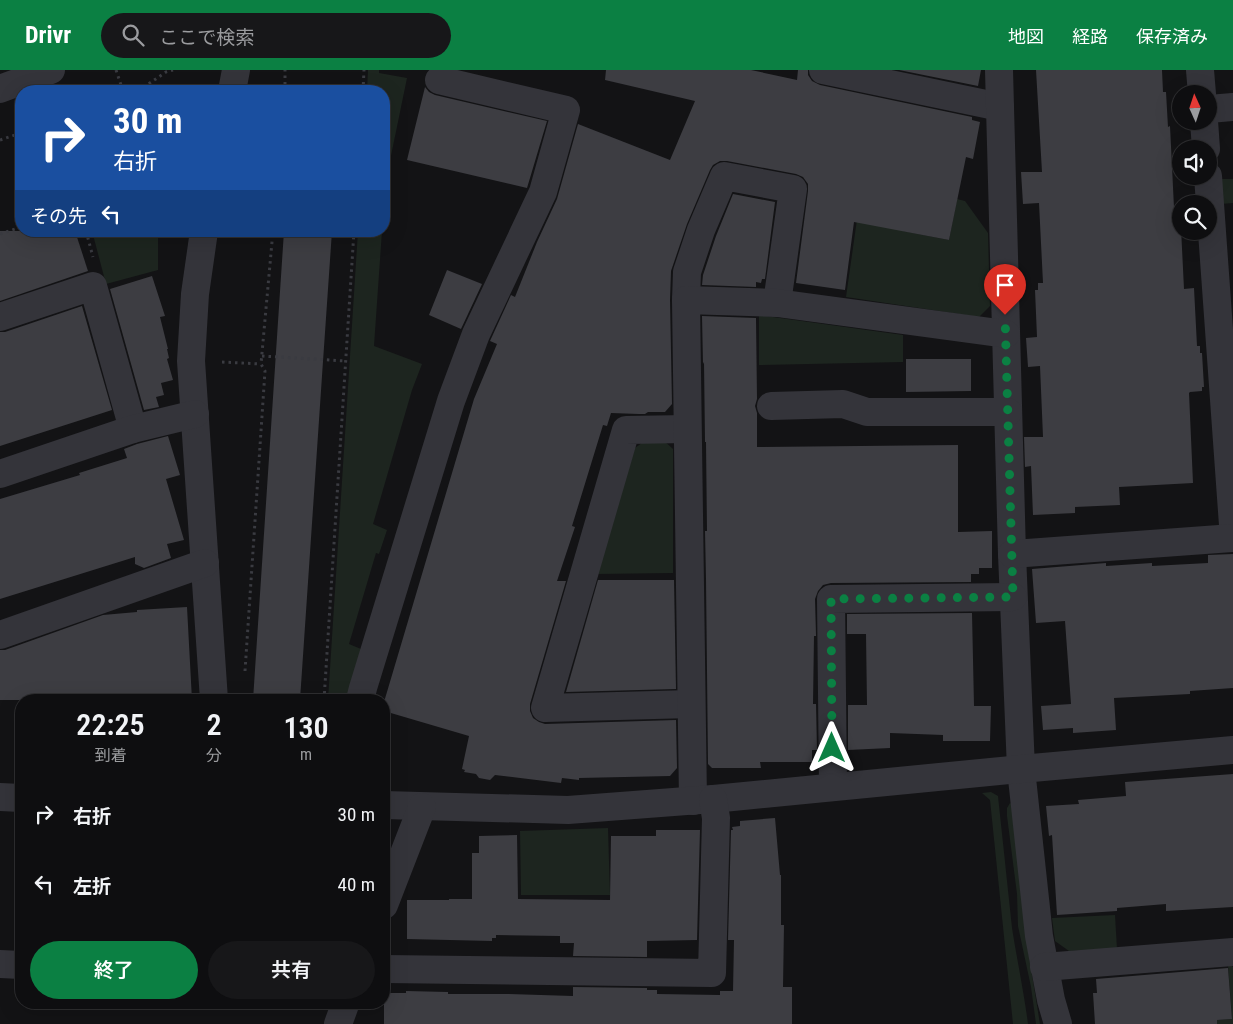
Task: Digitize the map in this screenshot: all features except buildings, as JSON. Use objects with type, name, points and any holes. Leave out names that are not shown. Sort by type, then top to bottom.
[{"type":"street","points":[[0,89],[51,70]]},
{"type":"street","points":[[233,85],[236,70]]},
{"type":"street","points":[[823,70],[1000,107]]},
{"type":"street","points":[[999,70],[1013,597],[1021,769],[1039,936],[1044,967],[1058,1024]]},
{"type":"street","points":[[1200,70],[1201,85]]},
{"type":"street","points":[[362,694],[451,401],[476,334],[543,192],[566,110],[439,80]]},
{"type":"street","points":[[1218,108],[1233,107]]},
{"type":"street","points":[[390,969],[712,973],[716,818],[703,800],[691,704],[686,300],[687,272],[701,230],[724,176],[794,189],[777,303]]},
{"type":"street","points":[[1209,185],[1233,526]]},
{"type":"street","points":[[203,237],[195,294],[191,361],[214,694]]},
{"type":"street","points":[[0,317],[94,286],[133,429]]},
{"type":"street","points":[[686,300],[777,303],[1006,334]]},
{"type":"street","points":[[771,406],[843,404],[868,412],[1008,412]]},
{"type":"street","points":[[0,474],[133,429],[195,414]]},
{"type":"street","points":[[687,429],[626,430],[545,708],[691,704]]},
{"type":"street","points":[[1012,554],[1233,538]]},
{"type":"street","points":[[0,635],[205,564]]},
{"type":"street","points":[[833,787],[831,599],[1013,597]]},
{"type":"street","points":[[390,799],[422,807],[568,810],[703,800],[1233,750]]},
{"type":"street","points":[[0,797],[15,798]]},
{"type":"street","points":[[390,890],[422,807]]},
{"type":"street","points":[[1044,967],[1233,952]]},
{"type":"street","points":[[0,964],[15,965]]},
{"type":"street","points":[[338,1024],[343,1009]]},
{"type":"path","points":[[116,70],[121,85]]},
{"type":"path","points":[[147,85],[166,72],[173,70]]},
{"type":"path","points":[[285,70],[285,85]]},
{"type":"path","points":[[363,85],[364,70]]},
{"type":"path","points":[[0,140],[15,135]]},
{"type":"path","points":[[0,234],[15,229]]},
{"type":"path","points":[[244,680],[265,372],[261,364],[272,237]]},
{"type":"path","points":[[324,694],[354,237]]},
{"type":"path","points":[[262,356],[346,361]]},
{"type":"path","points":[[191,361],[261,364]]},
{"type":"shaded area","points":[[368,70],[379,70],[379,73],[407,78],[390,161],[390,85],[367,85]]},
{"type":"shaded area","points":[[865,163],[903,231],[949,240],[957,199],[965,201],[988,233],[990,306],[979,317],[846,297]]},
{"type":"shaded area","points":[[1219,179],[1233,179],[1233,203],[1221,204]]},
{"type":"shaded area","points":[[94,237],[158,237],[158,270],[106,284]]},
{"type":"shaded area","points":[[358,237],[382,237],[374,346],[422,364],[412,390],[373,524],[387,530],[379,554],[376,553],[349,644],[361,649],[348,694],[328,694]]},
{"type":"shaded area","points":[[759,315],[903,335],[903,362],[759,365]]},
{"type":"shaded area","points":[[646,440],[663,440],[673,449],[673,573],[596,574],[635,448]]},
{"type":"shaded area","points":[[991,792],[998,796],[1012,928],[1028,1024],[1013,1024],[990,800],[982,793]]},
{"type":"shaded area","points":[[1010,803],[1014,806],[1027,944],[1040,1024],[1036,1024],[1031,987],[1018,926],[1017,894],[1007,816],[1007,808]]},
{"type":"shaded area","points":[[608,828],[610,895],[521,895],[520,831]]},
{"type":"shaded area","points":[[1115,915],[1117,949],[1069,951],[1055,941],[1052,918]]},
{"type":"shaded area","points":[[1230,964],[1233,967],[1233,1024],[1217,1024],[1217,1020],[1232,1019],[1228,965]]},
{"type":"route","points":[[832,748],[831,599],[1013,597],[1005,315]]}]
